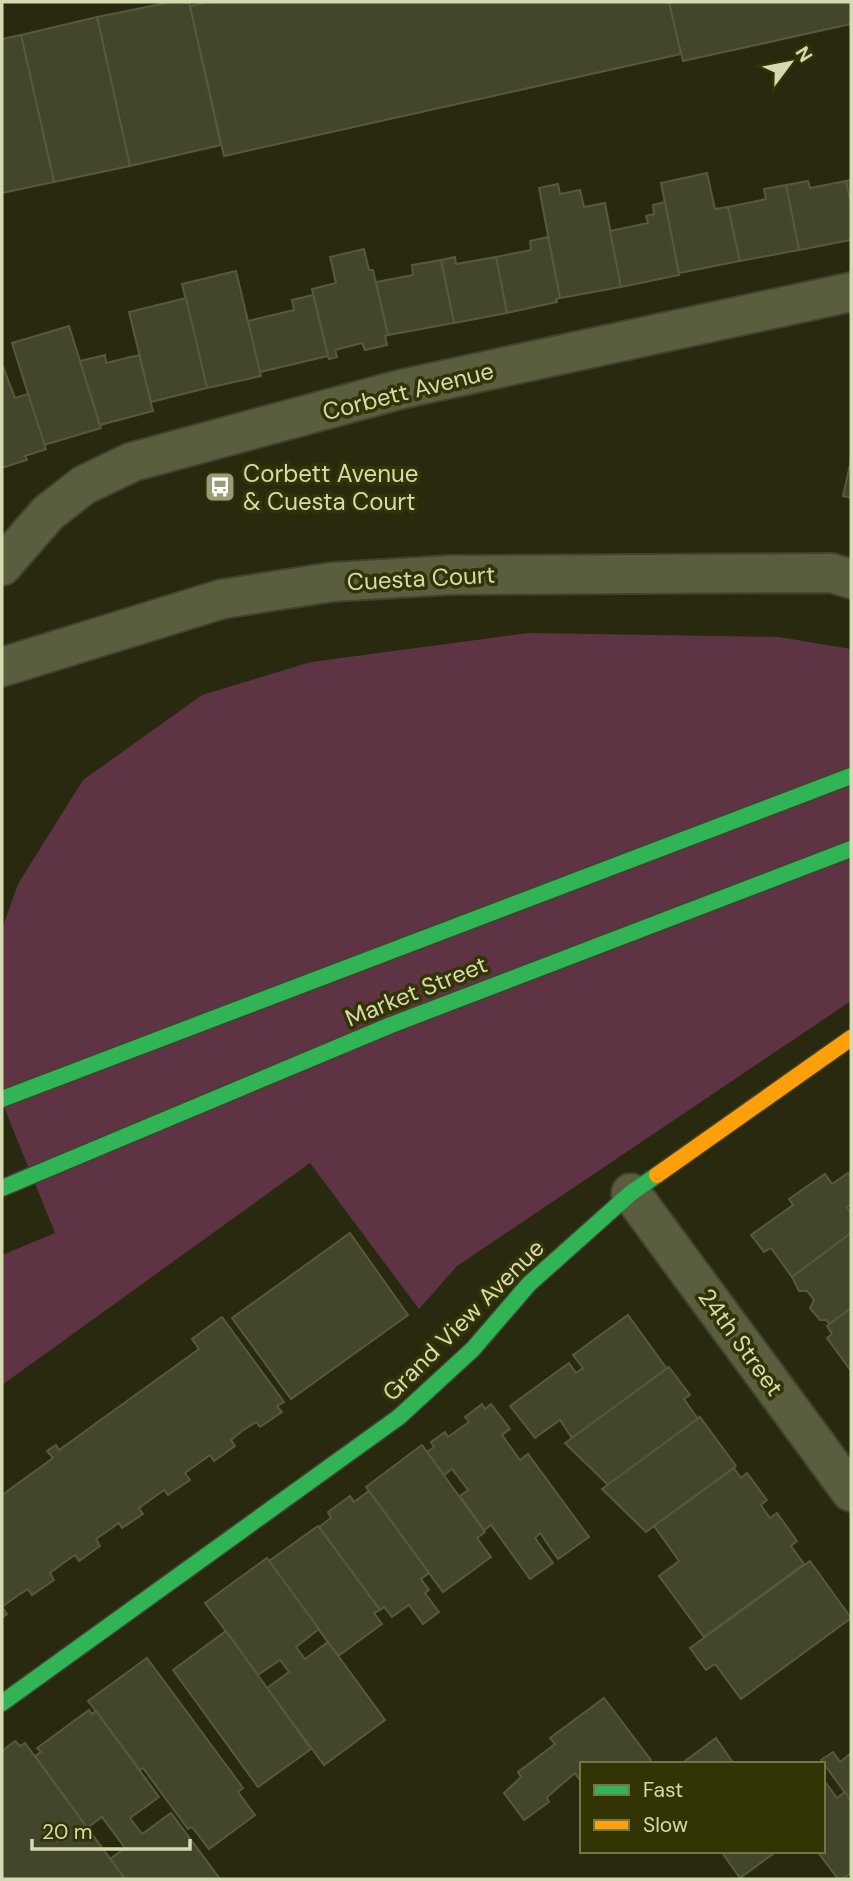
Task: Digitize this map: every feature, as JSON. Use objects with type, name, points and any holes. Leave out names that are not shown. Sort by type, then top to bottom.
[{"type":"main road","name":"Market Street","points":[[3,1098],[851,776]]},
{"type":"main road","name":"Market Street","points":[[2,1188],[403,1020],[851,849]]},
{"type":"main road","name":"Grand View Avenue","points":[[2,1703],[399,1417],[473,1349],[529,1284],[631,1193],[851,1038]]},
{"type":"street","name":"Corbett Avenue","points":[[2,566],[48,513],[84,485],[132,462],[402,389],[851,292]]},
{"type":"street","name":"Cuesta Court","points":[[2,667],[222,599],[332,582],[464,575],[832,573],[851,579]]},
{"type":"street","name":"24th Street","points":[[631,1193],[851,1492]]},
{"type":"shaded area","points":[[529,633],[779,637],[851,649],[851,1001],[457,1266],[419,1309],[310,1163],[2,1385],[2,1255],[55,1233],[2,1102],[2,929],[18,884],[83,780],[202,695],[311,662]]},
{"type":"building","points":[[171,2],[189,2],[221,145],[130,166],[97,17]]},
{"type":"building","points":[[209,2],[669,2],[681,54],[224,156],[190,6]]},
{"type":"building","points":[[669,2],[851,2],[851,24],[683,61]]},
{"type":"building","points":[[97,17],[130,166],[54,182],[21,35]]},
{"type":"building","points":[[21,35],[54,182],[2,193],[2,39]]},
{"type":"building","points":[[707,173],[715,209],[728,207],[740,261],[679,273],[661,183]]},
{"type":"building","points":[[851,180],[851,205],[846,181]]},
{"type":"building","points":[[808,181],[810,188],[846,181],[851,205],[851,240],[799,250],[786,185]]},
{"type":"building","points":[[558,184],[560,194],[580,190],[584,207],[605,203],[621,287],[560,298],[539,188]]},
{"type":"building","points":[[786,185],[799,250],[740,261],[728,207],[766,199],[764,189]]},
{"type":"building","points":[[665,202],[679,275],[621,287],[610,231],[648,223],[646,216],[654,214],[653,205]]},
{"type":"building","points":[[548,237],[560,298],[556,299],[557,302],[507,313],[496,257],[531,250],[530,241]]},
{"type":"building","points":[[364,249],[369,270],[373,270],[388,335],[385,336],[387,345],[365,350],[362,343],[335,350],[337,357],[329,359],[312,289],[336,283],[330,257]]},
{"type":"building","points":[[455,257],[456,264],[496,257],[507,313],[454,323],[441,260]]},
{"type":"building","points":[[441,260],[454,323],[388,335],[376,282],[413,275],[412,265]]},
{"type":"building","points":[[236,271],[261,376],[207,388],[182,284]]},
{"type":"building","points":[[313,295],[328,356],[260,372],[248,321],[294,310],[292,300]]},
{"type":"building","points":[[186,298],[207,388],[151,402],[129,312]]},
{"type":"building","points":[[69,326],[101,428],[44,445],[12,343]]},
{"type":"building","points":[[105,355],[106,363],[139,355],[153,411],[100,425],[80,361]]},
{"type":"building","points":[[2,364],[15,398],[28,394],[46,449],[25,456],[27,460],[2,468]]},
{"type":"building","points":[[851,460],[851,498],[843,496]]},
{"type":"building","points":[[848,1173],[851,1178],[851,1204],[847,1207],[851,1214],[851,1233],[792,1277],[771,1248],[764,1252],[751,1235],[793,1205],[789,1199],[825,1174],[832,1184]]},
{"type":"building","points":[[350,1233],[408,1315],[291,1399],[232,1318]]},
{"type":"building","points":[[851,1233],[851,1308],[830,1324],[826,1320],[820,1320],[810,1308],[814,1300],[807,1291],[799,1291],[792,1277]]},
{"type":"building","points":[[851,1308],[851,1371],[827,1338],[832,1334],[827,1326]]},
{"type":"building","points":[[628,1315],[667,1369],[572,1438],[560,1420],[535,1438],[510,1406],[569,1363],[576,1373],[583,1368],[573,1355]]},
{"type":"building","points":[[222,1317],[284,1402],[277,1406],[282,1412],[260,1427],[256,1422],[231,1440],[235,1446],[214,1461],[210,1455],[185,1473],[190,1480],[168,1495],[164,1490],[139,1508],[143,1514],[122,1528],[119,1523],[96,1539],[100,1546],[79,1561],[75,1555],[50,1573],[54,1580],[32,1595],[28,1589],[2,1607],[2,1495],[53,1458],[47,1451],[56,1445],[59,1450],[199,1349],[192,1339]]},
{"type":"building","points":[[669,1367],[690,1395],[684,1399],[698,1419],[608,1485],[565,1443]]},
{"type":"building","points":[[482,1404],[485,1409],[491,1404],[510,1429],[502,1435],[520,1460],[528,1454],[589,1537],[558,1559],[540,1533],[535,1538],[553,1563],[530,1579],[491,1525],[484,1530],[460,1496],[468,1490],[452,1469],[444,1475],[427,1452],[434,1447],[431,1442],[445,1432],[448,1437],[469,1422],[465,1417]]},
{"type":"building","points":[[700,1417],[736,1466],[646,1532],[602,1489]]},
{"type":"building","points":[[422,1445],[485,1532],[477,1538],[491,1557],[443,1592],[366,1487]]},
{"type":"building","points":[[734,1468],[741,1478],[747,1473],[767,1500],[761,1505],[770,1518],[777,1513],[797,1541],[791,1546],[804,1564],[704,1637],[659,1576],[679,1561],[654,1526]]},
{"type":"building","points":[[369,1491],[429,1573],[421,1579],[429,1590],[425,1593],[439,1612],[423,1624],[409,1605],[392,1617],[384,1607],[380,1610],[319,1527],[331,1518],[328,1512],[350,1496],[354,1502]]},
{"type":"building","points":[[318,1526],[380,1610],[374,1613],[382,1624],[338,1656],[269,1561]]},
{"type":"building","points":[[267,1558],[319,1629],[296,1647],[305,1659],[328,1642],[385,1720],[324,1765],[267,1688],[289,1672],[280,1660],[258,1675],[205,1603]]},
{"type":"building","points":[[810,1561],[851,1618],[741,1699],[715,1664],[706,1670],[690,1648]]},
{"type":"building","points":[[226,1631],[311,1749],[258,1787],[173,1670]]},
{"type":"building","points":[[147,1658],[243,1788],[238,1792],[255,1815],[209,1849],[192,1827],[188,1829],[88,1701]]},
{"type":"building","points":[[604,1698],[651,1760],[580,1762],[580,1780],[575,1773],[547,1797],[549,1802],[524,1820],[504,1793],[521,1777],[518,1772],[555,1744],[550,1738]]},
{"type":"building","points":[[89,1710],[92,1714],[96,1711],[159,1797],[130,1818],[142,1834],[171,1813],[220,1879],[125,1879],[110,1859],[125,1848],[102,1817],[87,1828],[35,1756],[41,1752],[37,1748]]},
{"type":"building","points":[[716,1738],[733,1762],[684,1762]]},
{"type":"building","points":[[15,1741],[20,1746],[25,1743],[125,1879],[2,1879],[2,1751]]},
{"type":"building","points":[[833,1752],[840,1762],[851,1753],[851,1801],[825,1762],[821,1760]]},
{"type":"building","points":[[825,1782],[837,1798],[845,1792],[851,1801],[851,1873],[838,1879],[818,1853],[825,1853]]},
{"type":"building","points":[[722,1853],[774,1853],[740,1878]]},
{"type":"traffic: fast","points":[[2,1099],[851,776]]},
{"type":"traffic: fast","points":[[2,1188],[391,1025],[851,849]]},
{"type":"traffic: fast","points":[[2,1703],[399,1417],[473,1349],[529,1284],[631,1193],[657,1175]]},
{"type":"traffic: slow","points":[[657,1175],[851,1038]]},
{"type":"place","name":"Corbett Avenue & Cuesta Court","points":[[220,487]]}]
